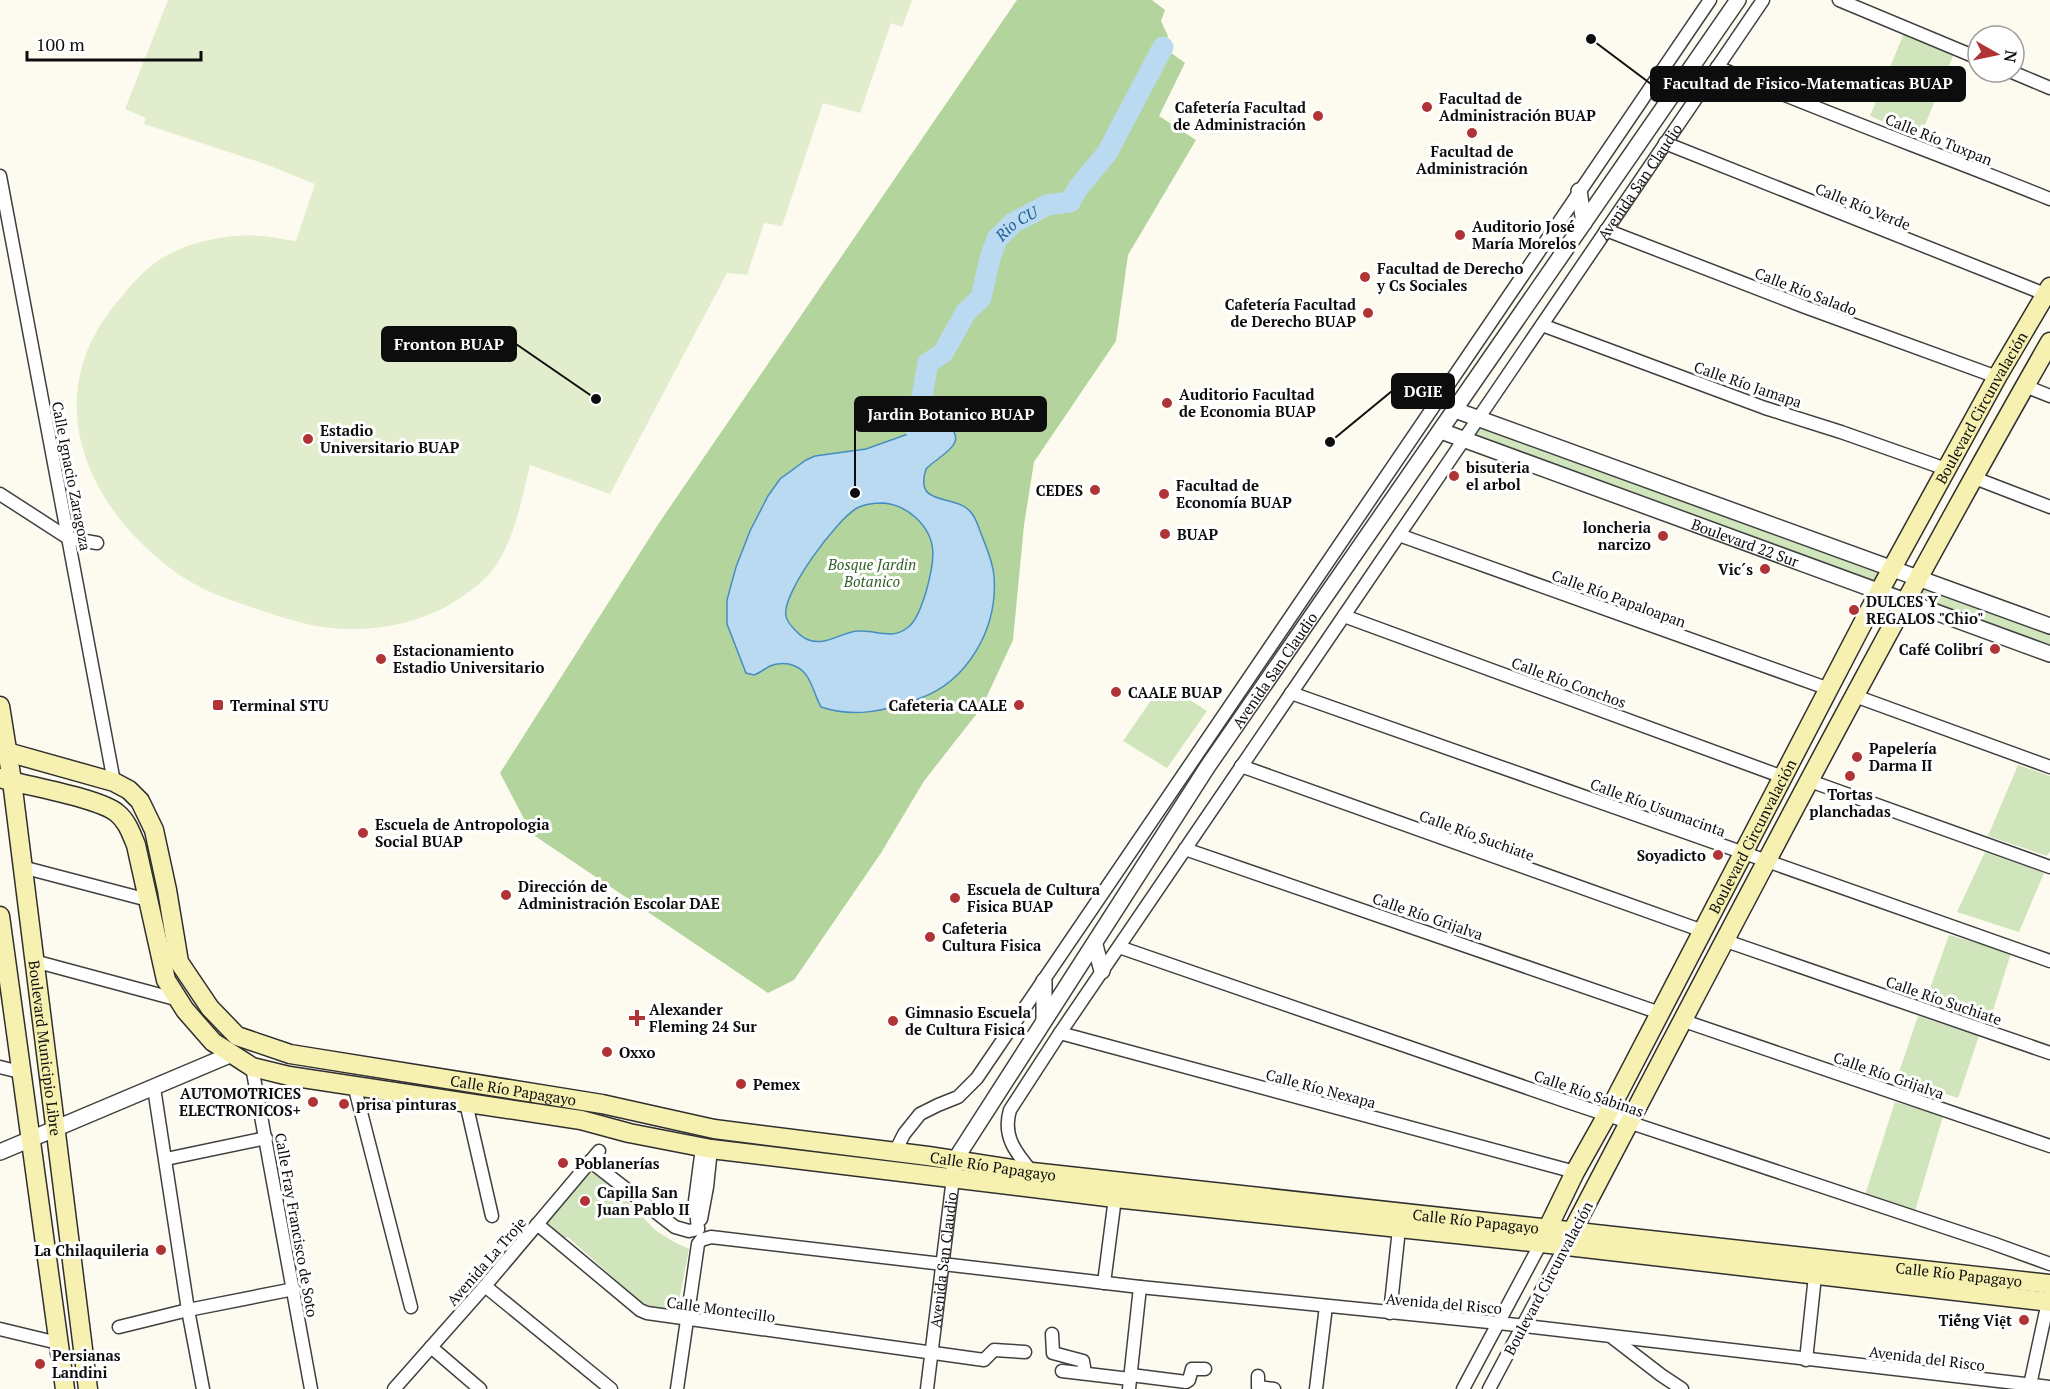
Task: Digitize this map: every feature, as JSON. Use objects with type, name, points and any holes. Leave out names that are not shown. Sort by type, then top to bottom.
[{"type":"main road","name":"Boulevard Circunvalación","points":[[1544,1236],[1575,1172],[1703,932],[1879,592],[1997,377],[2049,293]]},
{"type":"main road","name":"Boulevard Circunvalación","points":[[1568,1239],[1972,477],[2050,342]]},
{"type":"main road","name":"Boulevard Municipio Libre","points":[[0,706],[6,780],[22,867],[88,1389]]},
{"type":"main road","name":"Calle Río Papagayo","points":[[4,751],[114,782],[129,790],[140,801],[154,830],[179,962],[210,1008],[237,1036],[290,1054],[602,1104],[714,1129],[1032,1172],[2049,1296]]},
{"type":"main road","name":"Calle Río Papagayo","points":[[6,780],[95,802],[116,812],[128,826],[136,844],[166,980],[185,1010],[213,1042],[252,1067],[289,1076],[581,1119],[629,1133],[707,1149],[1115,1198],[1399,1229],[1544,1236]]},
{"type":"main road","name":"Boulevard Municipio Libre","points":[[0,916],[2,951],[65,1389]]},
{"type":"main road","name":"Calle Río Papagayo","points":[[1568,1239],[1815,1276],[2049,1296]]},
{"type":"street","name":"Avenida San Claudio","points":[[895,1152],[904,1134],[920,1114],[958,1097],[969,1087],[1044,981],[1710,0]]},
{"type":"street","name":"Avenida San Claudio","points":[[927,1389],[955,1160],[1208,766],[1737,0]]},
{"type":"street","name":"Avenida San Claudio","points":[[1032,1172],[1011,1144],[1008,1136],[1007,1120],[1010,1110],[1102,970],[1763,0]]},
{"type":"street","points":[[1839,0],[1966,53]]},
{"type":"street","name":"Calle Río Tuxpan","points":[[1717,67],[1799,102],[1918,146],[2050,200]]},
{"type":"street","points":[[2026,78],[2050,88]]},
{"type":"street","name":"Calle Río Verde","points":[[1665,143],[2049,293]]},
{"type":"street","name":"Calle Ignacio Zaragoza","points":[[0,176],[114,782]]},
{"type":"street","points":[[1580,191],[1584,223]]},
{"type":"street","name":"Calle Río Salado","points":[[1606,230],[1805,307],[1997,377]]},
{"type":"street","name":"Calle Río Jamapa","points":[[1542,325],[1765,408],[1946,469]]},
{"type":"street","points":[[2025,386],[2050,396]]},
{"type":"street","name":"Boulevard 22 Sur","points":[[1455,410],[2050,626]]},
{"type":"street","name":"Boulevard 22 Sur","points":[[1441,431],[2050,654]]},
{"type":"street","points":[[1575,480],[1584,457]]},
{"type":"street","points":[[1972,477],[2050,507]]},
{"type":"street","points":[[0,494],[68,538],[97,543]]},
{"type":"street","name":"Calle Río Papaloapan","points":[[1399,535],[1829,689]]},
{"type":"street","name":"Calle Río Conchos","points":[[1344,616],[1783,777]]},
{"type":"street","name":"Calle Río Usumacinta","points":[[1291,693],[2050,961]]},
{"type":"street","points":[[1855,696],[2050,767]]},
{"type":"street","name":"Calle Río Suchiate","points":[[1241,766],[1703,932]]},
{"type":"street","points":[[1810,781],[2050,867]]},
{"type":"street","name":"Calle Río Grijalva","points":[[1185,849],[1660,1013]]},
{"type":"street","points":[[22,867],[148,900]]},
{"type":"street","name":"Calle Río Suchiate","points":[[1726,941],[2050,1053]]},
{"type":"street","points":[[1095,945],[1102,970]]},
{"type":"street","name":"Calle Río Sabinas","points":[[1119,946],[1630,1123],[1970,1235],[2050,1264]]},
{"type":"street","points":[[34,961],[179,1000]]},
{"type":"street","points":[[1044,981],[1044,1020]]},
{"type":"street","name":"Calle Río Grijalva","points":[[1684,1020],[2050,1146]]},
{"type":"street","name":"Calle Río Nexapa","points":[[1060,1033],[1575,1172]]},
{"type":"street","points":[[0,1152],[232,1054]]},
{"type":"street","points":[[0,1067],[20,1072]]},
{"type":"street","name":"Calle Fray Francisco de Soto","points":[[252,1067],[311,1389]]},
{"type":"street","points":[[354,1085],[411,1307]]},
{"type":"street","points":[[154,1088],[188,1310],[203,1389]]},
{"type":"street","points":[[466,1103],[492,1215]]},
{"type":"street","points":[[166,1159],[266,1138]]},
{"type":"street","points":[[590,1161],[675,1227],[689,1231],[698,1229],[695,1201],[707,1149]]},
{"type":"street","name":"Avenida La Troje","points":[[394,1389],[485,1286],[598,1150]]},
{"type":"street","points":[[1104,1283],[1115,1198]]},
{"type":"street","name":"Calle Montecillo","points":[[537,1224],[644,1312],[687,1320],[932,1351],[984,1360],[994,1350],[1025,1352]]},
{"type":"street","points":[[1390,1313],[1399,1229]]},
{"type":"street","name":"Boulevard Circunvalación","points":[[1463,1389],[1544,1236]]},
{"type":"street","name":"Avenida del Risco","points":[[687,1320],[698,1244],[701,1240],[711,1237],[1140,1287],[1498,1323],[2050,1388]]},
{"type":"street","name":"Boulevard Circunvalación","points":[[1489,1389],[1568,1239]]},
{"type":"street","points":[[1806,1360],[1815,1276]]},
{"type":"street","points":[[485,1286],[611,1389]]},
{"type":"street","points":[[1130,1381],[1140,1287]]},
{"type":"street","points":[[119,1327],[188,1310],[294,1289]]},
{"type":"street","points":[[2030,1385],[2049,1296]]},
{"type":"street","points":[[1316,1389],[1326,1306]]},
{"type":"street","points":[[677,1389],[687,1320]]},
{"type":"street","points":[[0,1329],[58,1343]]},
{"type":"street","points":[[1052,1334],[1053,1353],[1083,1361],[1085,1373]]},
{"type":"street","points":[[1612,1337],[1682,1389]]},
{"type":"street","points":[[431,1347],[480,1389]]},
{"type":"street","points":[[1062,1371],[1130,1381],[1187,1382],[1192,1368],[1205,1369]]},
{"type":"street","points":[[1258,1376],[1258,1387],[1274,1389]]},
{"type":"green space","points":[[168,0],[912,0],[902,27],[891,23],[860,113],[823,103],[782,226],[764,223],[747,275],[727,273],[610,494],[530,465],[518,515],[504,551],[490,573],[481,582],[444,608],[411,621],[376,628],[340,629],[290,620],[238,603],[181,576],[148,550],[120,520],[98,486],[84,451],[77,414],[80,376],[93,338],[127,290],[159,260],[196,243],[223,237],[250,235],[296,241],[315,184],[268,165],[144,124],[146,118],[125,109]]},
{"type":"green space","name":"Bosque Jardin Botanico","points":[[1017,0],[1152,0],[1165,10],[1161,21],[1168,36],[1163,47],[1185,63],[1159,116],[1196,140],[1128,255],[1116,341],[1034,462],[1024,525],[1013,640],[982,707],[924,781],[881,853],[794,980],[768,993],[532,834],[500,773],[659,523]]},
{"type":"green space","points":[[1904,33],[1954,54],[1920,137],[1870,116]]},
{"type":"green space","points":[[1478,419],[1896,572],[1884,593],[1464,439]]},
{"type":"green space","points":[[1916,579],[2050,627],[2050,654],[1904,601]]},
{"type":"green space","points":[[1163,683],[1207,711],[1167,768],[1123,741]]},
{"type":"green space","points":[[2018,765],[2050,776],[2050,851],[2047,856],[1988,836]]},
{"type":"green space","points":[[1985,852],[2044,873],[2019,932],[1957,912]]},
{"type":"green space","points":[[1949,935],[2011,953],[1991,1017],[1927,997]]},
{"type":"green space","points":[[1918,1016],[1979,1036],[1958,1098],[1897,1078]]},
{"type":"green space","points":[[1895,1102],[1943,1116],[1915,1211],[1865,1195]]},
{"type":"green space","points":[[588,1165],[612,1185],[655,1230],[689,1249],[677,1311],[653,1307],[638,1300],[568,1237],[563,1238],[552,1231],[552,1226],[542,1221]]},
{"type":"water","points":[[936,424],[947,424],[954,431],[956,438],[954,443],[926,469],[924,482],[926,490],[931,495],[957,503],[973,515],[992,566],[994,596],[991,615],[976,651],[952,680],[936,691],[906,703],[870,712],[846,712],[821,707],[807,675],[797,667],[782,663],[770,666],[754,675],[746,673],[727,624],[727,600],[736,567],[750,531],[768,496],[780,479],[815,456],[866,449]],"holes":[[[876,503],[900,507],[915,517],[923,525],[932,543],[933,561],[929,581],[914,621],[907,628],[896,633],[855,631],[828,640],[808,640],[790,624],[786,616],[792,591],[801,575],[824,541],[848,515],[863,506]]]},
{"type":"waterway","name":"Rio CU","points":[[916,430],[928,363],[943,353],[966,312],[981,298],[997,239],[1013,223],[1047,205],[1070,202],[1078,188],[1107,153],[1163,47]]},
{"type":"place","name":"Facultad de Fisico-Matematicas BUAP","points":[[1591,39]]},
{"type":"place","name":"Facultad de Administración BUAP","points":[[1427,107]]},
{"type":"place","name":"Cafetería Facultad de Administración","points":[[1318,116]]},
{"type":"place","name":"Facultad de Administración","points":[[1472,133]]},
{"type":"place","name":"Auditorio José María Morelos","points":[[1460,235]]},
{"type":"place","name":"Facultad de Derecho y Cs Sociales","points":[[1365,277]]},
{"type":"place","name":"Cafetería Facultad de Derecho BUAP","points":[[1368,313]]},
{"type":"place","name":"Fronton BUAP","points":[[596,399]]},
{"type":"place","name":"Auditorio Facultad de Economia BUAP","points":[[1167,403]]},
{"type":"place","name":"Estadio Universitario BUAP","points":[[308,439]]},
{"type":"place","name":"DGIE","points":[[1330,442]]},
{"type":"place","name":"bisuteria el arbol","points":[[1454,476]]},
{"type":"place","name":"CEDES","points":[[1095,490]]},
{"type":"place","name":"Jardin Botanico BUAP","points":[[855,493]]},
{"type":"place","name":"Facultad de Economía BUAP","points":[[1164,494]]},
{"type":"place","name":"BUAP","points":[[1165,534]]},
{"type":"place","name":"loncheria narcizo","points":[[1663,536]]},
{"type":"place","name":"Vic´s","points":[[1765,569]]},
{"type":"place","name":"DULCES Y REGALOS \"Chio\"","points":[[1854,610]]},
{"type":"place","name":"Café Colibrí","points":[[1995,649]]},
{"type":"place","name":"Estacionamiento Estadio Universitario","points":[[381,659]]},
{"type":"place","name":"CAALE BUAP","points":[[1116,692]]},
{"type":"place","name":"Terminal STU","points":[[218,705]]},
{"type":"place","name":"Cafeteria CAALE","points":[[1019,705]]},
{"type":"place","name":"Papelería Darma II","points":[[1857,757]]},
{"type":"place","name":"Tortas planchadas","points":[[1850,776]]},
{"type":"place","name":"Escuela de Antropologia Social BUAP","points":[[363,833]]},
{"type":"place","name":"Soyadicto","points":[[1718,855]]},
{"type":"place","name":"Dirección de Administración Escolar DAE","points":[[506,895]]},
{"type":"place","name":"Escuela de Cultura Fisica BUAP","points":[[955,898]]},
{"type":"place","name":"Cafeteria Cultura Fisica","points":[[930,937]]},
{"type":"place","name":"Alexander Fleming 24 Sur","points":[[637,1018]]},
{"type":"place","name":"Gimnasio Escuela de Cultura Fisica","points":[[893,1021]]},
{"type":"place","name":"Oxxo","points":[[607,1052]]},
{"type":"place","name":"Pemex","points":[[741,1084]]},
{"type":"place","name":"AUTOMOTRICES ELECTRONICOS+","points":[[313,1102]]},
{"type":"place","name":"prisa pinturas","points":[[344,1104]]},
{"type":"place","name":"Poblanerías","points":[[563,1163]]},
{"type":"place","name":"Capilla San Juan Pablo II","points":[[585,1201]]},
{"type":"place","name":"La Chilaquileria","points":[[161,1250]]},
{"type":"place","name":"Tiếng Việt","points":[[2024,1320]]},
{"type":"place","name":"Persianas Landini","points":[[40,1364]]}]
